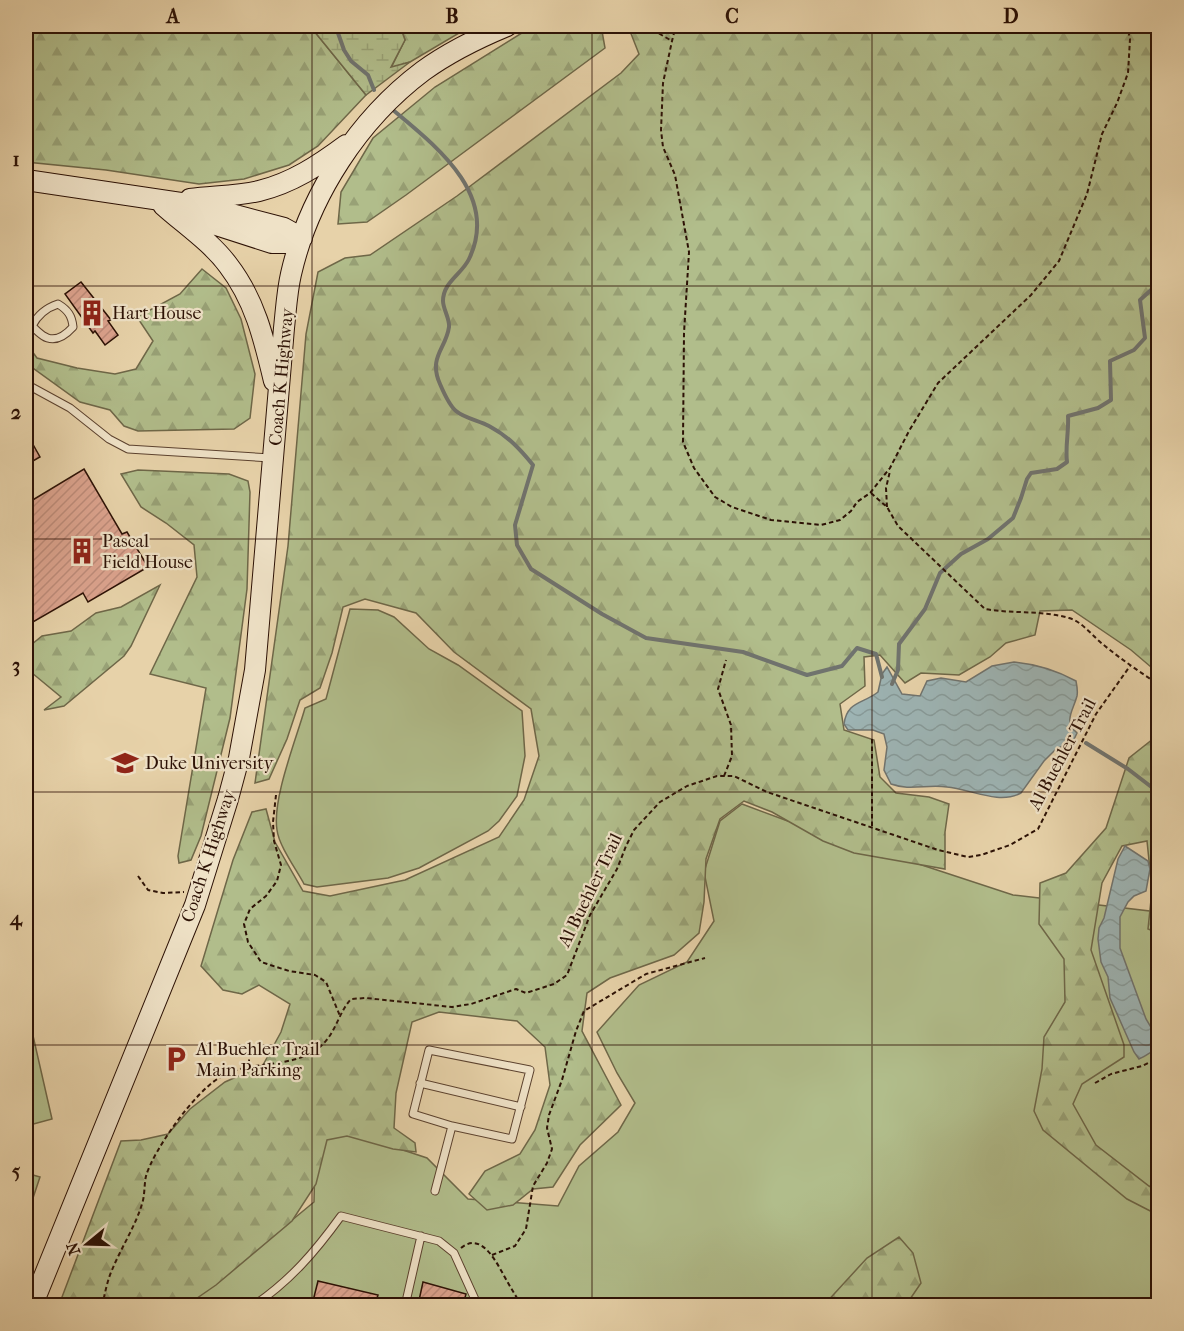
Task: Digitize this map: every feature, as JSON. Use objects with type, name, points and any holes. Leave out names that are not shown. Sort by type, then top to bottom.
[{"type":"main road","points":[[26,180],[159,201],[259,191],[277,186],[313,169],[355,139],[387,103],[424,71],[447,56],[507,26]]},
{"type":"main road","name":"Coach K Highway","points":[[32,1305],[199,892],[228,799],[248,712],[260,622],[291,274],[311,214],[355,139]]},
{"type":"main road","points":[[159,201],[187,216],[272,243],[287,243],[302,238]]},
{"type":"main road","points":[[159,201],[212,247],[228,264],[240,282],[260,321],[279,398]]},
{"type":"lane","points":[[26,319],[32,326],[47,339],[66,336],[73,327],[72,319],[66,308],[58,304],[49,307],[37,316],[32,326]]},
{"type":"lane","points":[[26,384],[70,408],[109,439],[128,449],[274,459]]},
{"type":"lane","points":[[429,1050],[530,1070],[520,1107],[512,1139],[452,1126],[413,1114],[429,1050]]},
{"type":"lane","points":[[420,1083],[520,1107]]},
{"type":"lane","points":[[435,1191],[452,1126]]},
{"type":"lane","points":[[253,1305],[287,1280],[316,1251],[341,1216],[440,1241],[454,1253],[478,1305]]},
{"type":"lane","points":[[405,1305],[421,1236]]},
{"type":"path","points":[[646,26],[672,41]]},
{"type":"path","points":[[681,26],[674,33],[663,83],[661,130],[663,147],[675,175],[689,252],[684,333],[683,442],[694,468],[715,497],[732,507],[771,520],[806,525],[821,525],[840,520],[851,511],[857,502],[870,493],[890,468],[938,383],[1031,295],[1059,261],[1087,194],[1102,134],[1128,73],[1130,39],[1128,30],[1124,26]]},
{"type":"path","points":[[1094,26],[1128,30],[1139,26]]},
{"type":"path","points":[[887,507],[886,489],[890,468]]},
{"type":"path","points":[[870,493],[887,507],[898,526],[985,609],[1000,612],[1052,614],[1071,618],[1130,666],[1158,684]]},
{"type":"path","points":[[724,776],[732,756],[731,725],[718,689],[726,660]]},
{"type":"path","name":"Al Buehler Trail","points":[[102,1305],[111,1271],[143,1203],[146,1178],[167,1137],[184,1111],[216,1079],[233,1070],[295,1059],[309,1053],[322,1044],[337,1024],[344,1006],[351,999],[366,998],[452,1007],[471,1004],[516,989],[526,993],[554,984],[567,975],[590,915],[617,869],[634,830],[644,816],[660,802],[687,786],[708,778],[734,776],[767,792],[872,828],[958,855],[968,857],[981,855],[1010,845],[1038,829],[1096,714],[1130,666]]},
{"type":"path","points":[[872,739],[870,792],[872,828]]},
{"type":"path","points":[[276,795],[273,822],[274,841],[281,866],[277,881],[266,896],[250,909],[244,924],[248,942],[261,962],[289,971],[315,975],[326,982],[340,1016]]},
{"type":"path","points":[[138,876],[148,890],[163,893],[199,892]]},
{"type":"path","points":[[492,1255],[515,1246],[526,1229],[533,1186],[547,1163],[552,1149],[547,1128],[549,1115],[584,1011],[646,974],[705,958]]},
{"type":"path","points":[[249,1052],[249,1066]]},
{"type":"path","points":[[1095,1083],[1111,1074],[1142,1066],[1158,1058]]},
{"type":"path","points":[[454,1253],[470,1243],[482,1246],[492,1255],[522,1305]]},
{"type":"green space","points":[[26,26],[310,26],[366,95],[318,146],[289,165],[244,179],[199,184],[106,170],[26,162],[26,84],[29,82],[32,38],[26,31]]},
{"type":"green space","points":[[310,26],[400,26],[405,40],[391,67],[410,62],[366,95]]},
{"type":"green space","points":[[400,26],[471,26],[410,62],[391,68],[405,40]]},
{"type":"green space","points":[[542,26],[596,26],[602,31],[605,48],[367,222],[338,224],[341,192],[373,138],[435,87],[525,31]]},
{"type":"green space","points":[[628,26],[1158,26],[1158,673],[1131,650],[1072,610],[1040,611],[1035,635],[1006,643],[990,657],[959,675],[921,673],[905,683],[880,655],[864,657],[865,686],[840,704],[844,730],[874,740],[880,777],[896,793],[929,797],[949,804],[945,832],[945,869],[854,853],[823,841],[772,812],[744,801],[720,819],[706,859],[704,902],[699,933],[674,955],[610,978],[587,993],[582,1031],[621,1105],[580,1145],[553,1187],[533,1189],[513,1205],[487,1210],[469,1194],[485,1171],[520,1154],[535,1130],[550,1085],[545,1047],[517,1021],[439,1012],[412,1022],[396,1093],[394,1128],[415,1143],[416,1152],[393,1149],[347,1136],[327,1140],[316,1184],[292,1221],[216,1285],[187,1305],[59,1305],[121,1141],[141,1140],[168,1134],[190,1109],[225,1082],[263,1065],[281,1032],[290,1004],[259,985],[242,994],[223,990],[201,966],[233,860],[252,812],[266,809],[275,842],[303,891],[330,896],[405,880],[499,837],[524,800],[539,756],[531,709],[454,652],[416,613],[365,599],[343,607],[332,653],[320,688],[300,700],[287,739],[269,779],[255,783],[288,546],[306,334],[318,272],[345,258],[370,255],[457,196],[621,73],[639,54]]},
{"type":"green space","points":[[202,269],[226,288],[241,319],[255,374],[250,418],[234,429],[138,431],[124,426],[110,410],[80,402],[26,363],[26,343],[37,358],[77,368],[115,374],[136,369],[153,341],[137,317],[180,294]]},
{"type":"green space","points":[[138,470],[229,474],[248,481],[250,492],[247,589],[230,718],[201,836],[191,860],[179,863],[178,856],[206,688],[150,674],[197,577],[194,545],[141,507],[121,474]]},
{"type":"green space","points":[[160,585],[124,656],[64,706],[44,710],[61,697],[26,668],[26,649],[42,636],[71,631],[96,613],[121,607]]},
{"type":"green space","points":[[350,609],[378,610],[394,617],[429,649],[458,665],[522,711],[525,756],[517,796],[499,821],[488,831],[419,868],[388,878],[317,887],[304,884],[288,857],[278,836],[276,817],[281,786],[305,708],[326,699]]},
{"type":"green space","points":[[1158,735],[1158,933],[1148,929],[1152,890],[1147,841],[1122,846],[1102,883],[1091,950],[1124,1045],[1124,1057],[1082,1084],[1073,1104],[1096,1145],[1158,1191],[1158,1215],[1127,1199],[1043,1130],[1034,1111],[1042,1069],[1044,1037],[1065,1002],[1064,959],[1039,924],[1040,883],[1066,873],[1106,828],[1129,758]]},
{"type":"green space","points":[[742,804],[1013,895],[1158,912],[1158,1305],[182,1306],[206,1291],[314,1202],[316,1117],[358,1135],[427,1158],[468,1199],[558,1206],[579,1166],[618,1132],[635,1103],[597,1032],[639,985],[687,962],[714,921],[704,872],[720,821]]},
{"type":"green space","points":[[26,1005],[52,1119],[26,1126]]},
{"type":"green space","points":[[26,1173],[40,1177],[26,1219]]},
{"type":"green space","points":[[899,1237],[913,1253],[921,1283],[906,1305],[824,1305],[867,1258]]},
{"type":"water","points":[[1014,662],[1031,664],[1061,674],[1076,681],[1077,690],[1070,720],[1077,733],[1070,748],[1064,745],[1055,750],[1044,761],[1021,793],[994,797],[956,788],[905,787],[891,784],[884,770],[887,747],[884,734],[873,730],[848,730],[844,724],[848,711],[852,707],[878,692],[882,674],[887,667],[902,694],[920,696],[927,681],[941,678],[966,682],[992,666]]},
{"type":"water","points":[[1125,846],[1148,861],[1150,869],[1146,891],[1134,896],[1128,902],[1120,917],[1120,948],[1146,1019],[1158,1039],[1154,1049],[1139,1059],[1110,998],[1108,977],[1101,962],[1098,939],[1118,859]]},
{"type":"building","name":"Hart House","points":[[81,282],[111,320],[108,321],[118,335],[105,345],[95,331],[93,333],[65,294]]},
{"type":"building","points":[[26,432],[40,457],[26,465]]},
{"type":"building","name":"Pascal Field House","points":[[84,469],[122,534],[127,532],[148,567],[88,602],[83,593],[26,626],[26,504]]},
{"type":"building","points":[[318,1281],[378,1295],[375,1305],[312,1305]]},
{"type":"building","points":[[423,1282],[466,1294],[463,1305],[418,1305]]},
{"type":"waterway","points":[[338,26],[344,50],[351,61],[368,75],[374,90]]},
{"type":"waterway","points":[[393,110],[444,156],[459,174],[470,193],[476,214],[476,236],[469,259],[449,283],[444,294],[443,304],[449,327],[437,360],[437,375],[451,406],[456,411],[502,434],[533,465],[515,525],[517,545],[531,569],[602,614],[646,638],[743,652],[807,675],[842,666],[857,648],[876,654],[882,677]]},
{"type":"waterway","points":[[892,684],[898,670],[899,644],[925,609],[940,573],[961,554],[988,539],[1013,518],[1031,473],[1057,469],[1067,462],[1068,416],[1098,408],[1111,400],[1110,361],[1134,350],[1145,338],[1140,300],[1151,290],[1158,288]]},
{"type":"waterway","points":[[1086,743],[1128,769],[1158,792]]},
{"type":"place","name":"Hart House","points":[[92,313]]},
{"type":"place","name":"Pascal Field House","points":[[82,551]]},
{"type":"place","name":"Duke University","points":[[125,763]]},
{"type":"place","name":"Al Buehler Trail Main Parking","points":[[176,1059]]}]
